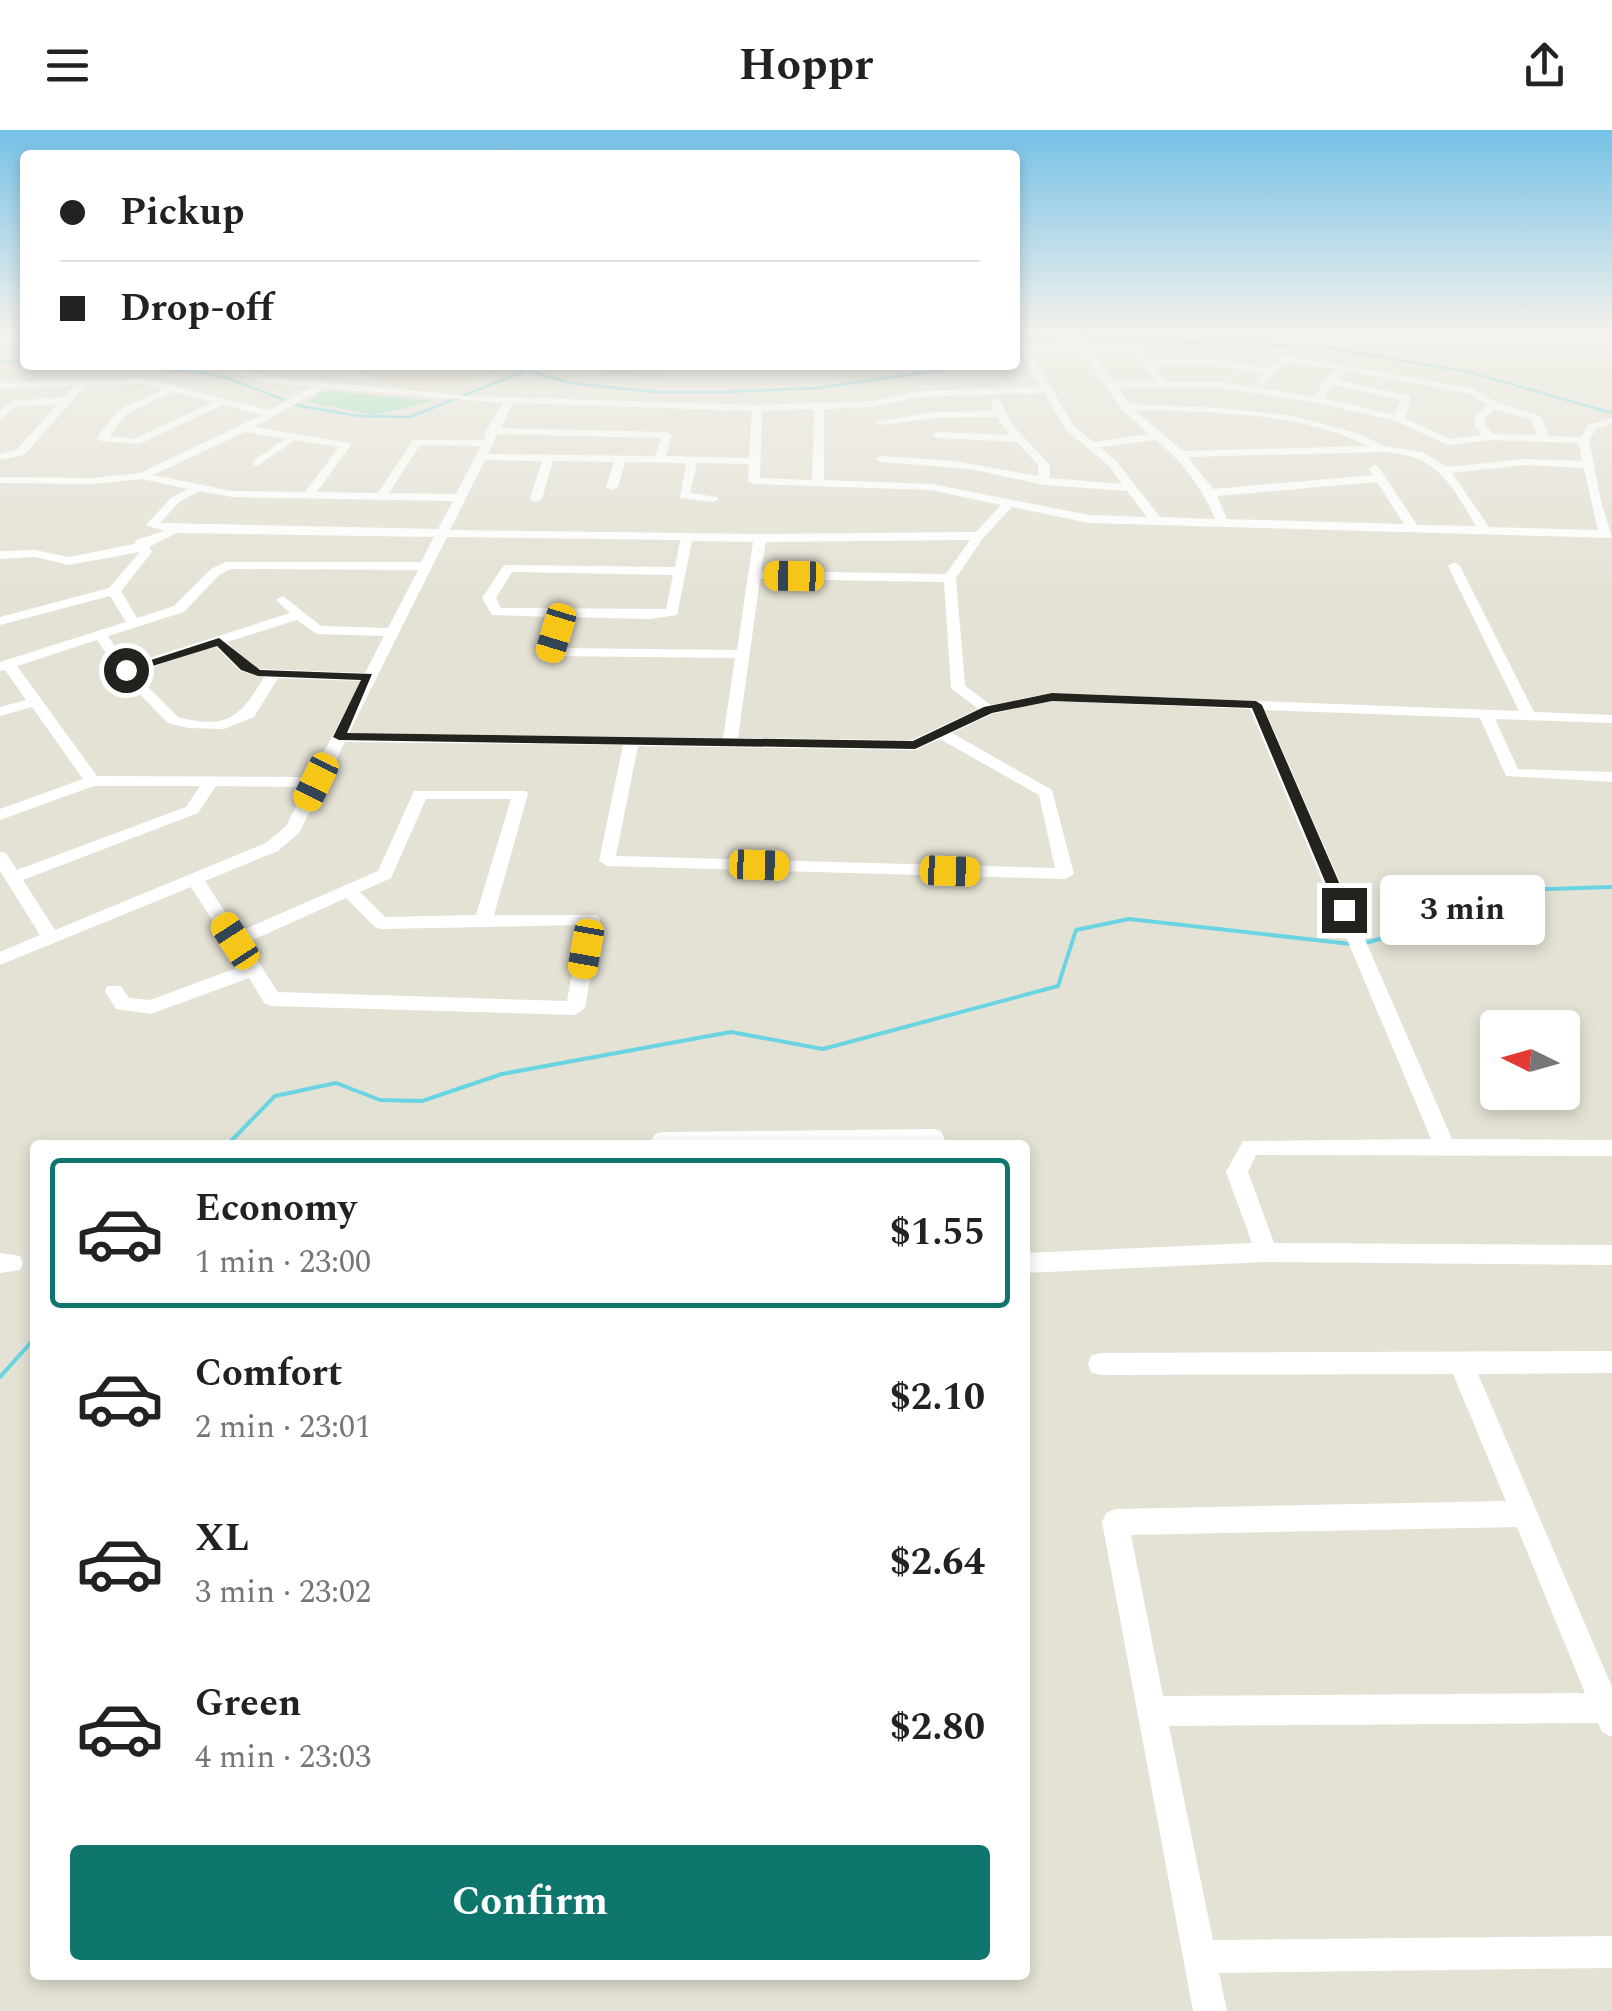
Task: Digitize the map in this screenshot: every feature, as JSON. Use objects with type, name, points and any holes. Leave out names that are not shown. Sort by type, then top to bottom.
[{"type":"street","points":[[0,457],[20,453],[50,419]]},
{"type":"street","points":[[117,419],[101,438],[135,442],[185,419]]},
{"type":"street","points":[[142,476],[262,419]]},
{"type":"street","points":[[0,959],[272,847],[293,829],[499,419]]},
{"type":"street","points":[[756,419],[754,460],[758,483],[931,487],[1089,519],[1609,534],[1595,501],[1584,440],[1592,427],[1612,421]]},
{"type":"street","points":[[818,483],[819,419]]},
{"type":"street","points":[[879,419],[883,484]]},
{"type":"street","points":[[880,422],[906,419]]},
{"type":"street","points":[[936,419],[938,461]]},
{"type":"street","points":[[1001,419],[1044,465],[1044,482]]},
{"type":"street","points":[[1064,419],[1114,464],[1155,518]]},
{"type":"street","points":[[1136,419],[1154,437],[1180,454],[1210,493],[1222,521]]},
{"type":"street","points":[[1269,419],[1340,428],[1382,449]]},
{"type":"street","points":[[1399,419],[1448,442]]},
{"type":"street","points":[[1480,419],[1479,424],[1490,438]]},
{"type":"street","points":[[1537,419],[1543,438]]},
{"type":"street","points":[[244,429],[346,445],[307,497]]},
{"type":"street","points":[[382,496],[417,442],[667,435],[660,460]]},
{"type":"street","points":[[938,435],[1016,439]]},
{"type":"street","points":[[1092,444],[1154,437]]},
{"type":"street","points":[[257,463],[291,438]]},
{"type":"street","points":[[1180,454],[1382,449],[1490,438],[1584,440]]},
{"type":"street","points":[[1409,447],[1447,470],[1485,531]]},
{"type":"street","points":[[1363,449],[1412,527]]},
{"type":"street","points":[[479,457],[754,460]]},
{"type":"street","points":[[536,499],[549,458]]},
{"type":"street","points":[[612,487],[620,459]]},
{"type":"street","points":[[881,459],[938,461],[1100,489],[1131,487]]},
{"type":"street","points":[[692,460],[684,496],[714,498]]},
{"type":"street","points":[[1447,470],[1524,462],[1587,466]]},
{"type":"street","points":[[999,471],[1044,465]]},
{"type":"street","points":[[0,480],[142,476],[196,489],[307,497],[458,498]]},
{"type":"street","points":[[1210,493],[1381,478]]},
{"type":"street","points":[[196,489],[176,499],[152,524],[175,529],[444,530],[687,537],[979,536]]},
{"type":"street","points":[[1595,501],[1612,504]]},
{"type":"street","points":[[988,710],[958,688],[950,578],[1008,503]]},
{"type":"street","points":[[1,556],[44,554],[69,562],[175,529]]},
{"type":"street","points":[[680,571],[508,568],[489,598],[497,612],[672,612],[687,537]]},
{"type":"street","points":[[730,742],[760,538]]},
{"type":"street","points":[[0,621],[114,591],[146,552],[140,543]]},
{"type":"street","points":[[92,781],[4,666],[186,606],[215,572],[228,565],[426,566]]},
{"type":"street","points":[[1454,566],[1529,716]]},
{"type":"street","points":[[755,575],[950,578]]},
{"type":"street","points":[[114,591],[134,624]]},
{"type":"street","points":[[283,600],[317,630],[391,632]]},
{"type":"street","points":[[561,614],[550,652],[743,654]]},
{"type":"street","points":[[126,670],[298,615]]},
{"type":"street","points":[[100,634],[126,670],[173,720],[188,724],[224,724],[250,714],[274,673]]},
{"type":"street","points":[[219,642],[246,668],[368,677]]},
{"type":"street","points":[[339,737],[915,745],[988,710],[1052,697],[1612,719]]},
{"type":"street","points":[[0,712],[34,702]]},
{"type":"street","points":[[1256,705],[1444,1148]]},
{"type":"street","points":[[1485,714],[1512,773],[1612,778]]},
{"type":"street","points":[[631,741],[606,861],[1064,874],[1046,793],[941,732]]},
{"type":"street","points":[[13,878],[192,810],[212,780]]},
{"type":"street","points":[[0,815],[92,781],[316,782]]},
{"type":"street","points":[[235,941],[385,874],[420,794],[520,794],[483,921]]},
{"type":"street","points":[[0,856],[50,938]]},
{"type":"street","points":[[195,879],[272,998],[575,1008],[592,920],[381,923],[348,890]]},
{"type":"street","points":[[114,991],[124,1004],[150,1007],[253,969]]},
{"type":"street","points":[[662,1140],[935,1140]]},
{"type":"street","points":[[1266,1252],[1237,1172],[1250,1148],[1612,1148]]},
{"type":"street","points":[[1030,1263],[1266,1252],[1612,1255]]},
{"type":"street","points":[[1100,1364],[1612,1362]]},
{"type":"street","points":[[1151,1712],[1609,1715],[1460,1363]]},
{"type":"street","points":[[1210,2011],[1115,1522],[1526,1514]]},
{"type":"street","points":[[1198,1957],[1612,1952]]},
{"type":"waterway","points":[[1365,943],[1401,933],[1478,891],[1612,887]]},
{"type":"waterway","points":[[232,1140],[275,1096],[336,1083],[380,1100],[422,1101],[502,1074],[731,1032],[823,1049],[1058,986],[1076,930],[1129,919],[1351,944]]},
{"type":"waterway","points":[[0,1377],[30,1344]]},
{"type":"route","points":[[126,670],[219,642],[246,668],[258,673],[368,677],[339,737],[915,745],[988,710],[1052,697],[1256,705],[1344,910]]}]
